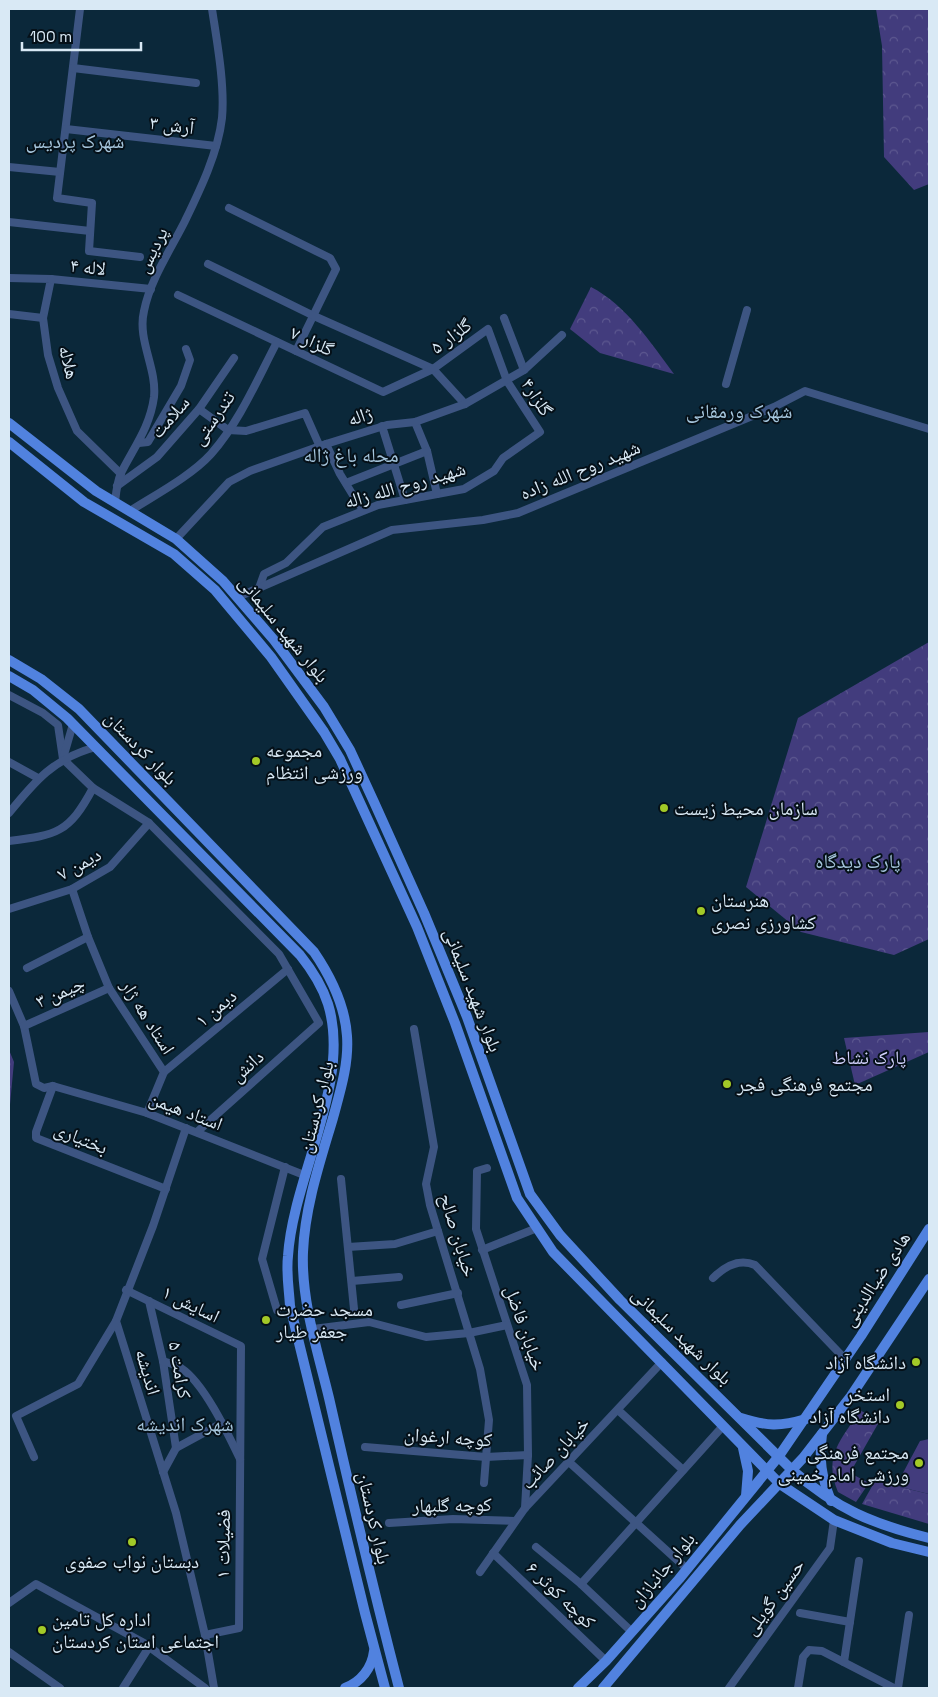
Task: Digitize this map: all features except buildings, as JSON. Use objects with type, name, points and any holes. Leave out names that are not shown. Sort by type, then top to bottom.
[{"type":"main road","name":"بلوار شهید سلیمانی","points":[[9,423],[46,454],[115,502],[176,540],[238,597],[274,640],[324,707],[350,750],[424,912],[467,1017],[530,1194],[560,1236],[620,1300],[792,1470],[831,1501],[851,1513],[898,1530],[929,1538]]},
{"type":"main road","name":"بلوار شهید سلیمانی","points":[[9,442],[84,502],[174,554],[215,590],[271,657],[324,732],[340,760],[418,927],[517,1198],[553,1252],[780,1484],[834,1520],[892,1543],[929,1552]]},
{"type":"main road","name":"بلوار کردستان","points":[[9,660],[41,679],[90,720],[314,952],[329,974],[340,1002],[347,1035],[346,1058],[341,1090],[306,1214],[303,1253],[306,1297],[398,1688]]},
{"type":"main road","name":"بلوار کردستان","points":[[9,676],[33,690],[73,724],[300,955],[316,976],[328,1005],[333,1057],[329,1089],[304,1175],[288,1256],[290,1306],[365,1613],[386,1688]]},
{"type":"main road","points":[[392,874],[403,869]]},
{"type":"main road","points":[[483,1104],[492,1107],[496,1100]]},
{"type":"main road","points":[[490,1124],[495,1117],[502,1119]]},
{"type":"main road","points":[[304,1175],[316,1180]]},
{"type":"main road","name":"هادی ضیاالدینی","points":[[767,1471],[806,1419],[929,1231]]},
{"type":"main road","points":[[780,1484],[822,1434],[929,1279]]},
{"type":"main road","points":[[739,1417],[766,1426],[786,1425],[806,1419]]},
{"type":"main road","points":[[822,1434],[820,1460],[823,1479],[831,1501]]},
{"type":"main road","points":[[743,1447],[748,1471],[746,1496]]},
{"type":"main road","name":"بلوار جانبازان","points":[[578,1688],[606,1661],[687,1569],[767,1471]]},
{"type":"main road","name":"بلوار جانبازان","points":[[603,1688],[728,1540],[780,1484]]},
{"type":"main road","points":[[365,1613],[378,1609]]},
{"type":"main road","points":[[345,1688],[352,1685],[366,1673],[373,1662],[374,1648]]},
{"type":"street","points":[[80,9],[57,198],[92,203],[89,251],[140,257]]},
{"type":"street","name":"پردیس","points":[[115,502],[121,474],[139,443],[150,416],[154,394],[151,366],[143,331],[144,311],[151,289],[190,210],[216,146],[222,118],[222,94],[212,9]]},
{"type":"street","points":[[73,68],[196,83]]},
{"type":"street","name":"آرش ۳","points":[[66,128],[216,146]]},
{"type":"street","points":[[9,167],[60,172]]},
{"type":"street","points":[[229,208],[330,258],[336,269],[296,351]]},
{"type":"street","points":[[9,222],[90,231]]},
{"type":"street","points":[[208,264],[314,316],[433,369],[465,404]]},
{"type":"street","points":[[9,278],[51,279]]},
{"type":"street","name":"لاله ۴","points":[[51,279],[151,289]]},
{"type":"street","name":"هلاله","points":[[51,279],[43,318],[48,355],[58,388],[78,431],[121,474]]},
{"type":"street","name":"گلزار ۷","points":[[178,295],[383,392],[433,369]]},
{"type":"street","points":[[726,384],[748,310]]},
{"type":"street","points":[[9,314],[43,318]]},
{"type":"street","points":[[504,318],[524,370]]},
{"type":"street","name":"گلزار ۵","points":[[433,369],[488,329]]},
{"type":"street","name":"گلزار۴","points":[[488,329],[506,380],[540,432]]},
{"type":"street","name":"ژاله","points":[[176,540],[229,482],[250,471],[382,426],[415,422],[465,404],[524,370],[562,335]]},
{"type":"street","name":"تندرستی","points":[[130,511],[178,480],[210,454],[240,414],[277,342]]},
{"type":"street","points":[[139,443],[148,442],[181,386],[190,360],[186,349]]},
{"type":"street","name":"سلامت","points":[[117,486],[157,456],[199,409],[234,358]]},
{"type":"street","name":"شهید روح الله زاده","points":[[238,597],[392,530],[483,520],[518,513],[774,407],[805,391],[929,428]]},
{"type":"street","points":[[199,409],[228,430],[246,431],[303,413],[307,416],[359,505]]},
{"type":"street","points":[[415,422],[427,451],[437,494]]},
{"type":"street","points":[[382,426],[405,500]]},
{"type":"street","name":"شهید روح الله زاله","points":[[259,588],[264,574],[286,563],[323,527],[378,505],[464,489],[494,471],[503,458],[540,432]]},
{"type":"street","points":[[346,483],[427,451]]},
{"type":"street","points":[[9,694],[43,713],[58,726],[63,759],[93,788],[149,823],[279,954],[288,969]]},
{"type":"street","points":[[63,759],[73,724]]},
{"type":"street","points":[[9,813],[38,778],[63,759],[96,747]]},
{"type":"street","points":[[9,762],[38,778]]},
{"type":"street","points":[[9,841],[41,837],[58,832],[80,813],[93,788]]},
{"type":"street","name":"دیمن ۷","points":[[9,909],[72,889],[110,867],[149,823]]},
{"type":"street","name":"استاد هه ژار","points":[[72,889],[88,937],[110,988],[164,1072],[147,1113]]},
{"type":"street","points":[[27,968],[88,937]]},
{"type":"street","name":"دانش","points":[[197,1132],[319,1023],[288,969]]},
{"type":"street","name":"دیمن ۱","points":[[164,1072],[288,969]]},
{"type":"street","name":"چیمن ۳","points":[[24,1026],[110,988]]},
{"type":"street","points":[[9,990],[24,1026]]},
{"type":"street","name":"استاد هیمن","points":[[24,1026],[36,1084],[44,1088],[54,1086],[147,1113],[304,1175]]},
{"type":"street","name":"خیابان صالح","points":[[414,1029],[434,1147],[426,1184],[430,1205],[480,1369],[489,1420],[484,1483]]},
{"type":"street","name":"بختیاری","points":[[54,1086],[36,1132],[36,1138],[166,1189]]},
{"type":"street","points":[[34,1458],[16,1416],[78,1384],[116,1321],[126,1290],[166,1189],[186,1128]]},
{"type":"street","points":[[277,1310],[262,1259],[285,1167]]},
{"type":"street","name":"خیابان فاضل","points":[[487,1168],[477,1172],[476,1229],[527,1385],[528,1455],[526,1508]]},
{"type":"street","points":[[341,1179],[354,1309]]},
{"type":"street","points":[[482,1250],[537,1228]]},
{"type":"street","points":[[348,1247],[395,1244],[438,1231]]},
{"type":"street","points":[[713,1278],[731,1265],[746,1260],[755,1264],[845,1359]]},
{"type":"street","points":[[352,1280],[399,1277]]},
{"type":"street","name":"اسایش ۱","points":[[126,1290],[241,1346]]},
{"type":"street","points":[[401,1306],[458,1293]]},
{"type":"street","name":"کرامت ۵","points":[[149,1301],[163,1361],[176,1448]]},
{"type":"street","name":"اندیشه","points":[[116,1321],[176,1514],[206,1635],[214,1688]]},
{"type":"street","points":[[313,1329],[369,1322],[426,1337],[469,1333],[507,1325]]},
{"type":"street","name":"فضیلات ۱","points":[[206,1635],[239,1628],[241,1346]]},
{"type":"street","name":"فضیلات ۱","points":[[163,1361],[181,1368],[191,1377],[222,1423],[241,1461]]},
{"type":"street","name":"خیابان صائب","points":[[480,1572],[526,1508],[662,1362]]},
{"type":"street","points":[[618,1410],[682,1470]]},
{"type":"street","points":[[163,1472],[176,1448],[222,1423]]},
{"type":"street","points":[[581,1584],[682,1470],[724,1426]]},
{"type":"street","name":"کوچه ارغوان","points":[[365,1447],[486,1457],[528,1455]]},
{"type":"street","points":[[569,1462],[687,1569]]},
{"type":"street","name":"کوچه گلبهار","points":[[389,1523],[453,1520],[515,1521]]},
{"type":"street","name":"حسین گویلی","points":[[729,1688],[830,1548],[834,1520]]},
{"type":"street","points":[[536,1547],[581,1584],[632,1632]]},
{"type":"street","name":"کوچه کوثر ۶","points":[[493,1553],[606,1661]]},
{"type":"street","points":[[844,1662],[859,1562]]},
{"type":"street","points":[[9,1603],[36,1584],[148,1647],[205,1688]]},
{"type":"street","points":[[800,1613],[850,1622]]},
{"type":"street","points":[[798,1688],[803,1657],[809,1650],[822,1651],[896,1688],[910,1615]]},
{"type":"street","points":[[123,1688],[148,1647]]},
{"type":"street","points":[[9,1652],[60,1688]]},
{"type":"green space","points":[[876,9],[929,9],[929,184],[914,190],[884,157],[882,46]]},
{"type":"green space","points":[[591,287],[627,314],[674,374],[600,353],[570,329]]},
{"type":"green space","name":"پارک دیدگاه","points":[[929,642],[929,939],[894,955],[801,932],[746,887],[798,718]]},
{"type":"green space","name":"پارک نشاط","points":[[929,1032],[929,1052],[855,1085],[844,1038]]},
{"type":"green space","points":[[9,1050],[14,1062],[9,1115]]},
{"type":"green space","points":[[860,1410],[879,1422],[850,1473],[869,1483],[856,1502],[838,1492],[832,1468],[836,1449]]},
{"type":"green space","name":"مجتمع فرهنگی ورزشی امام خمینی","points":[[929,1439],[929,1494],[896,1486],[920,1441]]},
{"type":"green space","points":[[875,1481],[929,1494],[929,1524],[862,1504]]},
{"type":"place","name":"مجموعه ورزشی انتظام","points":[[256,761]]},
{"type":"place","name":"سازمان محیط زیست","points":[[664,808]]},
{"type":"place","name":"هنرستان کشاورزی نصری","points":[[701,911]]},
{"type":"place","name":"مجتمع فرهنگی فجر","points":[[727,1084]]},
{"type":"place","name":"مسجد حضرت جعفر طیار","points":[[266,1320]]},
{"type":"place","name":"دانشگاه آزاد","points":[[916,1362]]},
{"type":"place","name":"استخر دانشگاه آزاد","points":[[900,1405]]},
{"type":"place","name":"مجتمع فرهنگی ورزشی امام خمینی","points":[[919,1463]]},
{"type":"place","name":"دبستان نواب صفوی","points":[[132,1542]]},
{"type":"place","name":"اداره کل تامین اجتماعی استان کردستان","points":[[42,1630]]},
{"type":"district","name":"شهرک پردیس","points":[[75,141]]},
{"type":"district","name":"شهرک ورمقانی","points":[[739,411]]},
{"type":"district","name":"محله باغ ژاله","points":[[351,455]]},
{"type":"district","name":"پارک دیدگاه","points":[[858,861]]},
{"type":"district","name":"شهرک اندیشه","points":[[185,1424]]}]
